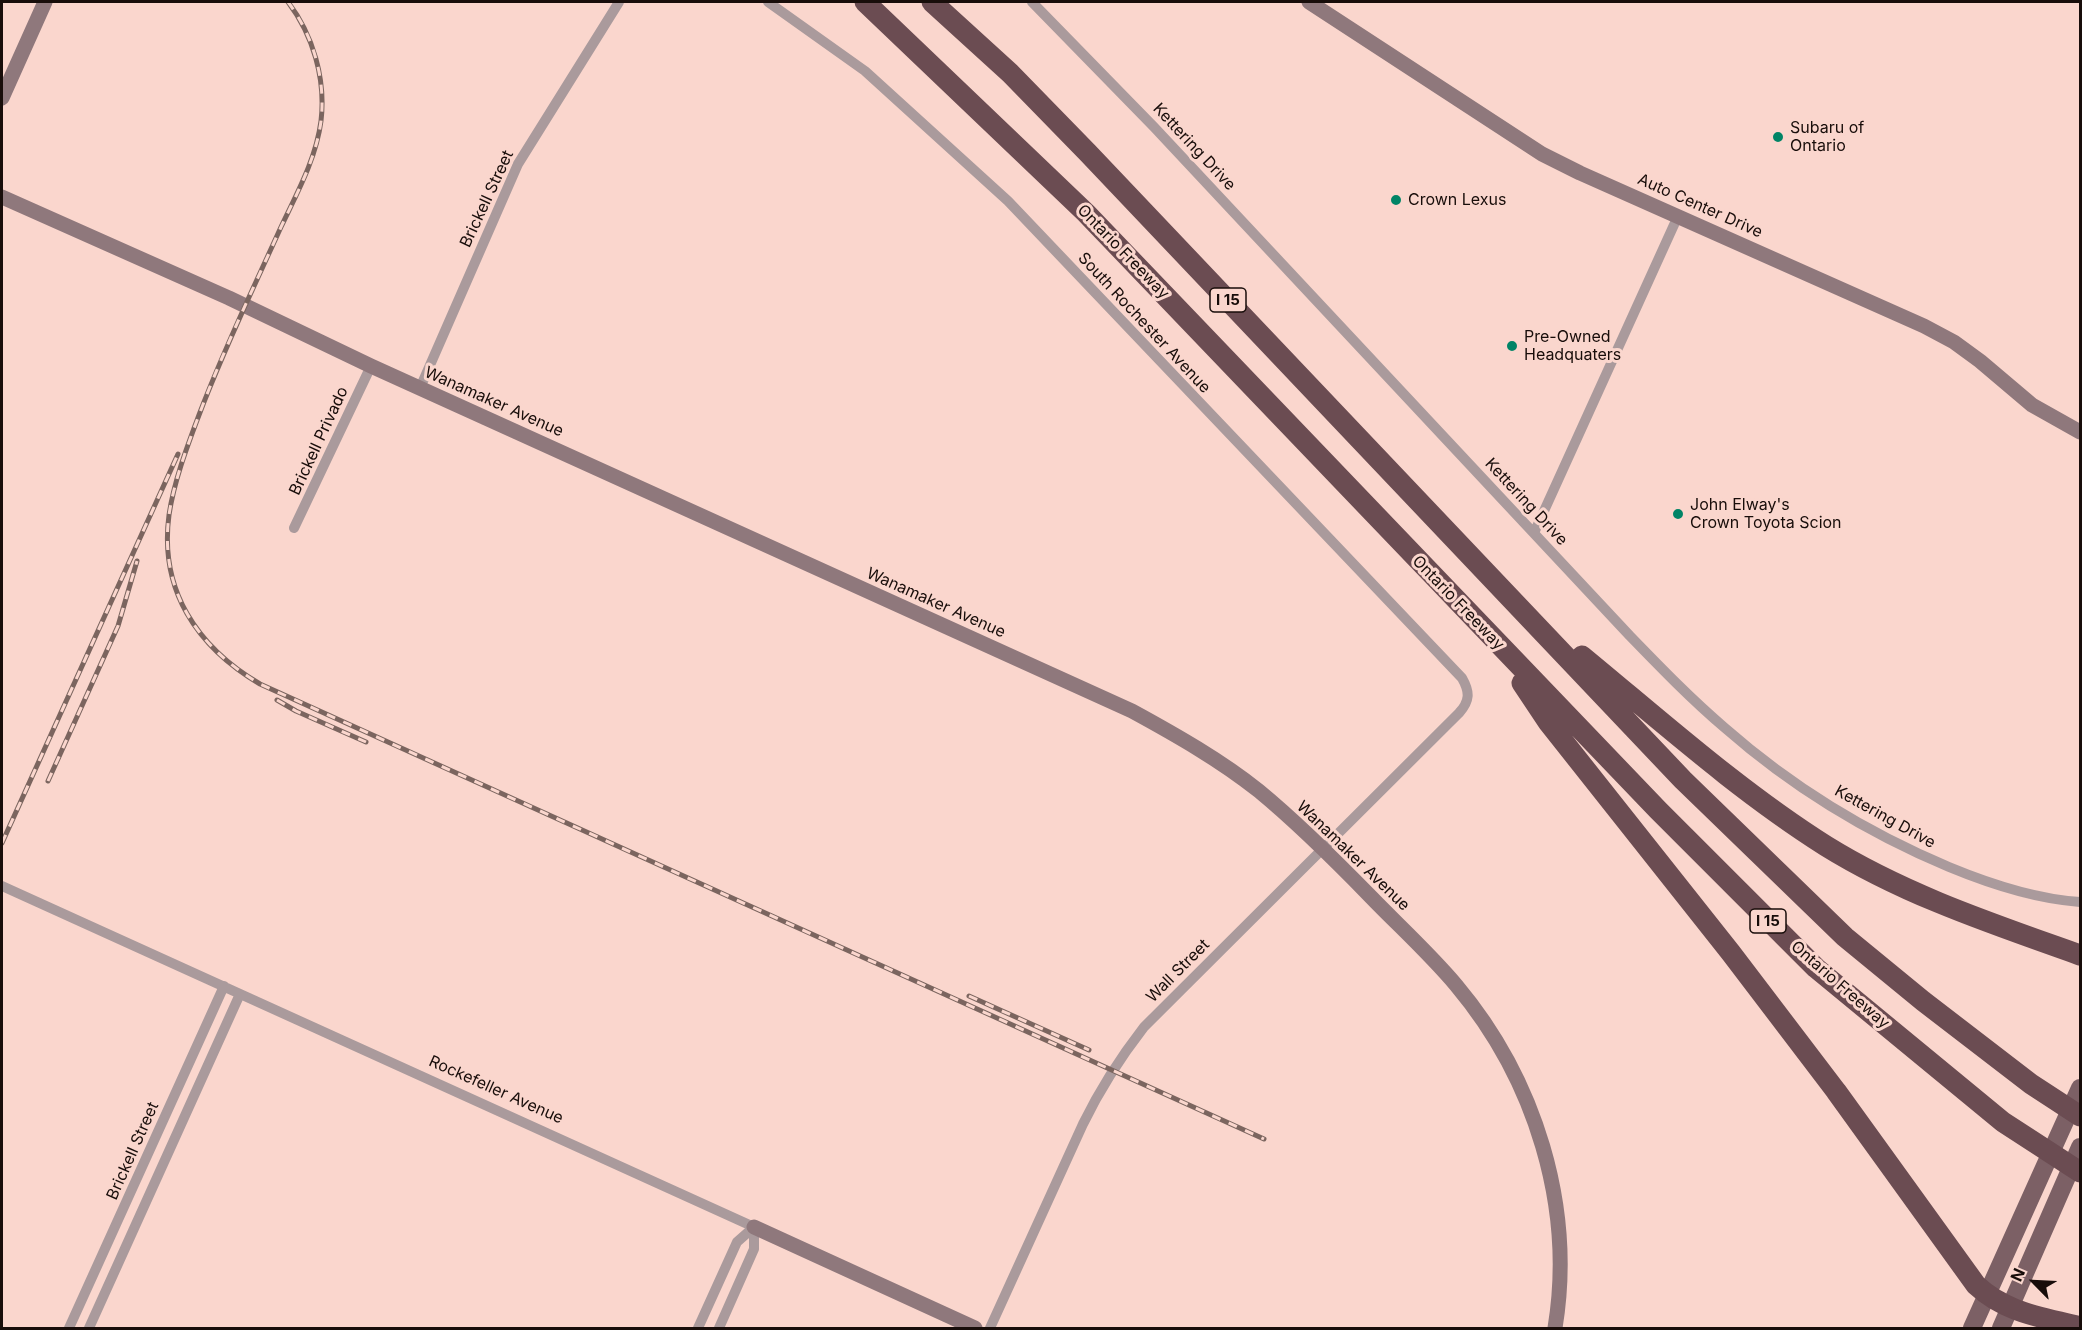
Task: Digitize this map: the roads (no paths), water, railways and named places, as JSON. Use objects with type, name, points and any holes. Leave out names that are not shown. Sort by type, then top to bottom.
[{"type":"highway","name":"Ontario Freeway","points":[[865,2],[1086,213],[1658,810],[1816,968],[2003,1122],[2080,1172]]},
{"type":"highway","name":"I 15","points":[[932,2],[1010,73],[1088,153],[1683,780],[1845,937],[1923,1001],[2031,1084],[2080,1116]]},
{"type":"highway","points":[[1518,605],[1735,782],[1828,847],[1935,902],[2080,955]]},
{"type":"highway","points":[[1487,633],[1548,722],[1731,952],[1836,1091],[1976,1285],[1987,1295],[2009,1308],[2080,1327]]},
{"type":"main road","points":[[1972,1329],[2080,1088]]},
{"type":"main road","points":[[2001,1329],[2080,1148]]},
{"type":"street","points":[[2,98],[45,2]]},
{"type":"street","name":"Brickell Street","points":[[420,388],[518,164],[619,2]]},
{"type":"street","name":"South Rochester Avenue","points":[[768,2],[866,71],[1008,201],[1462,678],[1469,694]]},
{"type":"street","name":"Kettering Drive","points":[[1032,2],[1148,119],[1677,684],[1725,729],[1779,771],[1849,816],[1906,847],[1998,885],[2065,901],[2080,902]]},
{"type":"street","name":"Auto Center Drive","points":[[1310,2],[1542,154],[1924,326],[1953,342],[1980,361],[2032,405],[2080,432]]},
{"type":"street","name":"Wanamaker Avenue","points":[[2,197],[229,298],[371,366],[1132,711],[1200,750],[1256,789],[1322,848],[1456,984],[1491,1031],[1517,1078],[1542,1143],[1554,1194],[1560,1256],[1555,1329]]},
{"type":"street","points":[[1534,533],[1678,216]]},
{"type":"street","name":"Brickell Privado","points":[[294,528],[371,366]]},
{"type":"street","name":"Wall Street","points":[[990,1329],[1083,1124],[1097,1096],[1126,1050],[1144,1027],[1466,706],[1469,694]]},
{"type":"street","name":"Rockefeller Avenue","points":[[2,886],[975,1329]]},
{"type":"street","name":"Brickell Street","points":[[69,1329],[224,986]]},
{"type":"street","name":"Brickell Street","points":[[88,1329],[240,994]]},
{"type":"street","points":[[698,1329],[737,1242],[754,1227]]},
{"type":"street","points":[[718,1329],[754,1249],[754,1227]]},
{"type":"railway","points":[[288,2],[297,15],[316,58],[321,89],[321,121],[315,149],[305,176],[218,367],[181,464],[174,490],[167,542],[170,568],[187,614],[201,634],[218,653],[260,684],[1264,1139]]},
{"type":"railway","points":[[2,843],[178,454]]},
{"type":"railway","points":[[48,781],[118,626],[137,561]]},
{"type":"railway","points":[[277,700],[296,711],[366,742]]},
{"type":"railway","points":[[969,996],[1089,1050]]},
{"type":"place","name":"Subaru of Ontario","points":[[1778,137]]},
{"type":"place","name":"Crown Lexus","points":[[1396,200]]},
{"type":"place","name":"Pre-Owned Headquaters","points":[[1512,346]]},
{"type":"place","name":"John Elway's Crown Toyota Scion","points":[[1678,514]]}]
